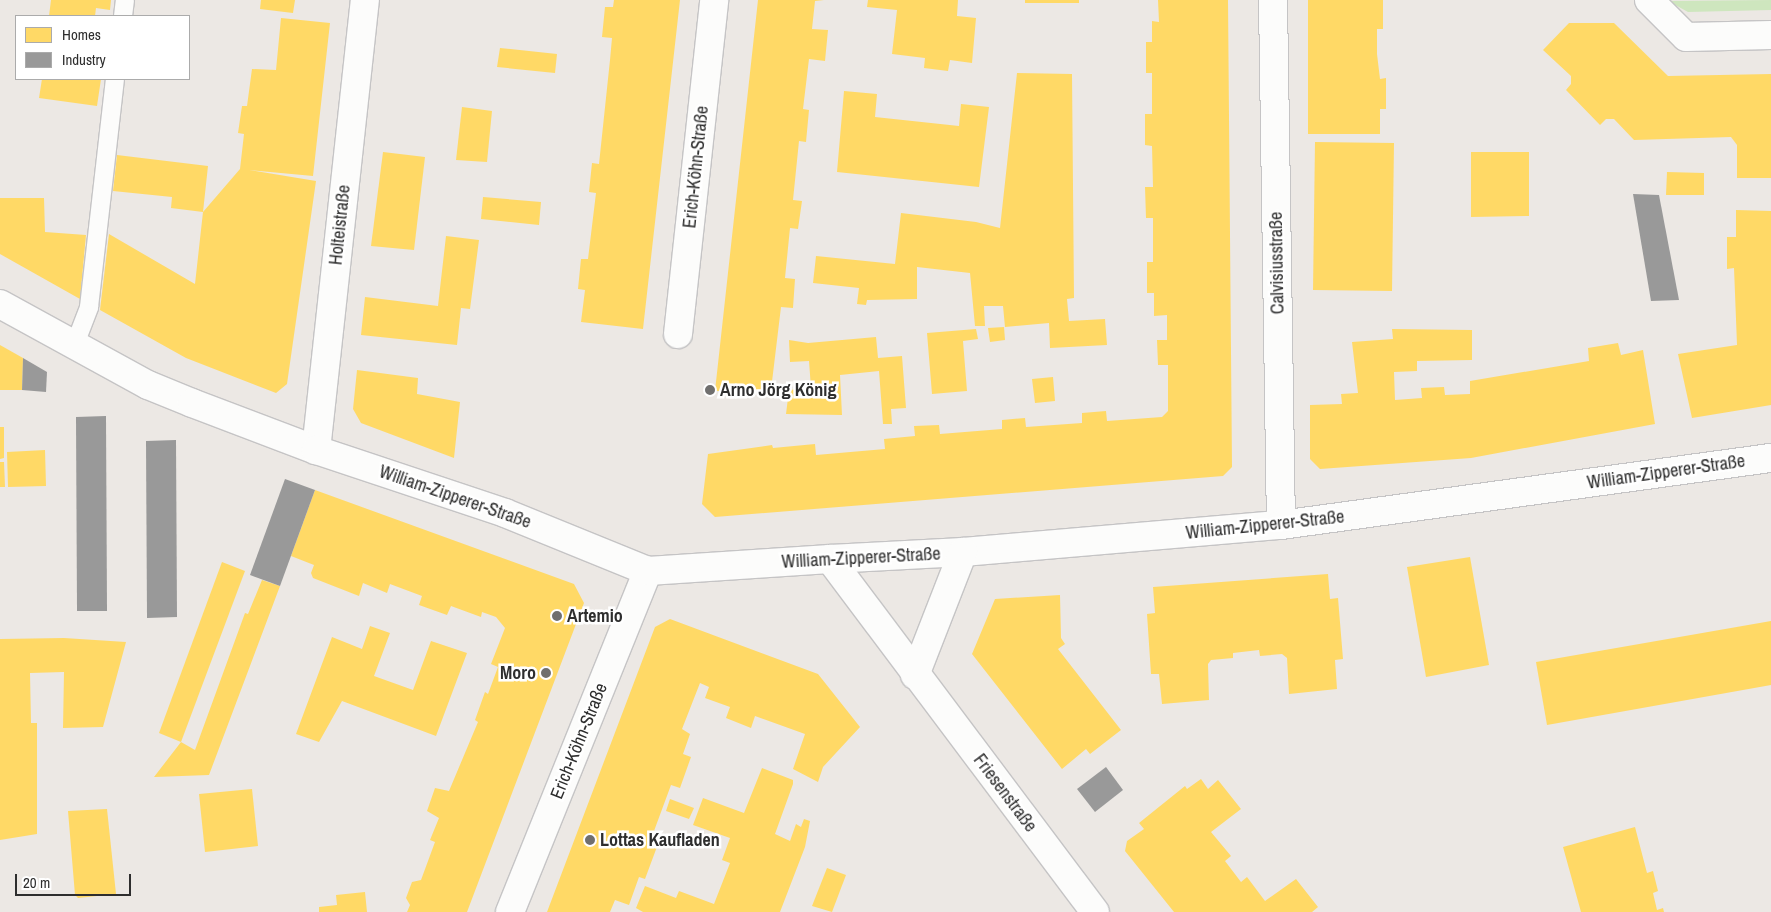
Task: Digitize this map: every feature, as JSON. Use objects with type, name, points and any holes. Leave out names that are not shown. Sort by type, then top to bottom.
[{"type":"street","name":"Holteistraße","points":[[316,450],[365,0]]},
{"type":"street","name":"Erich-Köhn-Straße","points":[[678,334],[714,0]]},
{"type":"street","name":"Calvisiusstraße","points":[[1273,0],[1282,525]]},
{"type":"street","points":[[1650,0],[1686,37],[1771,35]]},
{"type":"street","name":"William-Zipperer-Straße","points":[[0,304],[148,384],[316,450],[505,513],[648,571],[963,552],[1282,525],[1771,458]]},
{"type":"street","points":[[915,675],[963,552]]},
{"type":"street","name":"Friesenstraße","points":[[830,559],[1094,912]]},
{"type":"street","name":"Erich-Köhn-Straße","points":[[510,912],[648,571]]},
{"type":"lane","points":[[123,15],[124,0]]},
{"type":"lane","points":[[75,344],[89,307],[116,80]]},
{"type":"green space","points":[[1771,0],[1771,10],[1688,12],[1668,1]]},
{"type":"building: Homes","points":[[51,0],[111,0],[110,10],[96,8],[95,15],[49,15]]},
{"type":"building: Homes","points":[[261,0],[295,0],[293,13],[260,9]]},
{"type":"building: Homes","points":[[614,0],[680,0],[643,329],[581,322],[585,290],[578,289],[581,259],[588,259],[596,193],[589,192],[592,163],[599,164],[610,60],[612,38],[602,37],[605,7],[613,7]]},
{"type":"building: Homes","points":[[758,0],[824,0],[815,1],[812,29],[828,30],[825,61],[809,59],[803,109],[809,110],[806,142],[799,141],[793,200],[802,201],[798,229],[790,228],[785,278],[795,279],[793,308],[781,307],[771,390],[715,391]]},
{"type":"building: Homes","points":[[868,0],[958,0],[957,16],[976,18],[972,63],[950,60],[948,71],[924,68],[925,58],[892,54],[897,10],[867,7]]},
{"type":"building: Homes","points":[[1025,0],[1079,0],[1079,3],[1025,3]]},
{"type":"building: Homes","points":[[1158,0],[1228,0],[1232,467],[1223,476],[715,517],[702,504],[708,454],[772,445],[773,448],[815,444],[816,455],[885,449],[884,439],[915,436],[914,426],[939,425],[940,434],[1002,429],[1002,420],[1025,418],[1026,427],[1082,423],[1082,413],[1106,411],[1107,421],[1162,417],[1168,411],[1168,365],[1158,365],[1157,340],[1167,340],[1167,315],[1154,316],[1154,293],[1147,293],[1147,262],[1153,262],[1153,218],[1146,218],[1145,187],[1153,187],[1152,146],[1145,145],[1145,114],[1152,114],[1152,73],[1146,73],[1146,42],[1152,42],[1152,21],[1159,22]]},
{"type":"building: Homes","points":[[1308,0],[1383,0],[1383,29],[1377,29],[1377,54],[1380,79],[1386,78],[1386,109],[1380,109],[1380,134],[1308,134]]},
{"type":"building: Homes","points":[[281,18],[330,23],[313,176],[249,170],[316,181],[287,384],[276,393],[186,358],[100,310],[109,234],[195,284],[203,212],[240,169],[244,134],[238,133],[242,106],[247,106],[252,69],[276,70]]},
{"type":"building: Homes","points":[[1569,23],[1614,23],[1668,76],[1771,74],[1771,178],[1737,178],[1737,145],[1731,137],[1634,140],[1614,119],[1606,119],[1600,125],[1566,90],[1571,84],[1571,76],[1543,50]]},
{"type":"building: Homes","points":[[500,48],[557,54],[555,73],[497,67]]},
{"type":"building: Homes","points":[[1017,73],[1072,74],[1074,298],[1067,299],[1069,321],[1105,319],[1107,345],[1050,348],[1049,323],[1005,327],[1003,306],[984,306],[985,326],[975,326],[970,273],[917,267],[917,299],[867,300],[866,305],[857,304],[859,288],[813,283],[816,256],[895,264],[901,213],[976,222],[1000,228]]},
{"type":"building: Homes","points":[[42,80],[101,80],[97,106],[39,98]]},
{"type":"building: Homes","points":[[844,91],[877,94],[875,117],[959,126],[961,104],[989,107],[979,187],[837,172]]},
{"type":"building: Homes","points":[[462,107],[492,111],[487,162],[456,160]]},
{"type":"building: Homes","points":[[1315,142],[1394,143],[1392,291],[1313,290]]},
{"type":"building: Homes","points":[[383,152],[425,157],[414,250],[371,246]]},
{"type":"building: Homes","points":[[1471,152],[1529,152],[1529,216],[1471,217]]},
{"type":"building: Homes","points":[[117,155],[208,166],[203,212],[171,208],[172,197],[113,191]]},
{"type":"building: Homes","points":[[1667,172],[1704,173],[1704,195],[1666,195]]},
{"type":"building: Homes","points":[[483,197],[541,202],[539,225],[481,219]]},
{"type":"building: Homes","points":[[0,198],[44,198],[45,232],[86,235],[80,299],[0,254]]},
{"type":"building: Homes","points":[[1736,210],[1771,211],[1771,405],[1692,418],[1678,354],[1737,345],[1734,268],[1727,269],[1727,237],[1736,237]]},
{"type":"building: Homes","points":[[446,236],[479,240],[470,309],[461,308],[457,345],[361,335],[365,297],[438,306]]},
{"type":"building: Homes","points":[[1004,327],[1005,340],[990,342],[988,328]]},
{"type":"building: Homes","points":[[976,329],[978,339],[963,341],[967,391],[932,394],[927,333]]},
{"type":"building: Homes","points":[[1392,329],[1472,330],[1472,360],[1417,361],[1417,371],[1394,372],[1395,400],[1422,398],[1421,388],[1444,387],[1445,395],[1470,394],[1470,381],[1589,361],[1588,348],[1618,343],[1621,355],[1643,350],[1655,424],[1471,458],[1320,469],[1310,459],[1310,405],[1342,404],[1341,394],[1358,393],[1352,342],[1393,339]]},
{"type":"building: Homes","points":[[876,337],[878,358],[902,356],[906,408],[891,409],[892,424],[883,424],[879,371],[840,375],[842,415],[786,414],[789,390],[811,388],[809,361],[790,362],[789,340],[808,343]]},
{"type":"building: Homes","points":[[0,345],[23,358],[22,390],[0,390]]},
{"type":"building: Homes","points":[[357,370],[418,378],[417,394],[460,402],[454,458],[361,423],[353,409]]},
{"type":"building: Homes","points":[[1053,377],[1055,401],[1035,403],[1032,379]]},
{"type":"building: Homes","points":[[0,427],[4,427],[4,458],[0,459]]},
{"type":"building: Homes","points":[[45,450],[46,486],[8,487],[7,452]]},
{"type":"building: Homes","points":[[0,462],[4,462],[5,487],[0,487]]},
{"type":"building: Homes","points":[[315,490],[574,584],[584,603],[467,912],[407,912],[410,905],[406,898],[412,882],[421,880],[435,842],[430,840],[439,818],[427,811],[435,788],[449,791],[478,722],[475,720],[485,692],[488,694],[498,667],[491,664],[505,628],[496,617],[482,612],[481,617],[451,606],[447,615],[419,605],[422,596],[390,584],[387,593],[363,583],[359,596],[313,578],[311,573],[314,565],[291,556]]},
{"type":"building: Homes","points":[[1470,557],[1489,665],[1426,677],[1407,567]]},
{"type":"building: Homes","points":[[222,562],[245,571],[181,742],[159,733]]},
{"type":"building: Homes","points":[[1328,574],[1330,599],[1338,598],[1343,659],[1335,660],[1337,689],[1289,694],[1287,658],[1282,654],[1260,656],[1259,650],[1233,653],[1233,658],[1211,660],[1208,664],[1209,700],[1162,704],[1159,674],[1151,674],[1147,614],[1155,613],[1153,587]]},
{"type":"building: Homes","points":[[262,580],[280,586],[209,775],[154,777],[181,742],[195,750],[245,613],[248,614]]},
{"type":"building: Homes","points":[[1060,595],[1061,638],[1065,644],[1058,649],[1121,730],[1090,754],[1086,749],[1062,769],[972,654],[995,599]]},
{"type":"building: Homes","points":[[670,619],[818,674],[860,727],[823,767],[818,782],[793,769],[805,734],[755,716],[751,728],[726,718],[730,707],[705,698],[709,687],[700,683],[682,729],[690,734],[683,754],[691,757],[680,788],[671,785],[654,831],[661,836],[645,879],[639,877],[629,905],[615,900],[610,912],[547,912],[655,627]]},
{"type":"building: Homes","points":[[1771,621],[1771,685],[1547,725],[1536,662]]},
{"type":"building: Homes","points":[[370,626],[390,633],[374,676],[413,690],[431,641],[467,653],[436,736],[342,701],[319,742],[296,734],[332,637],[362,649]]},
{"type":"building: Homes","points":[[64,638],[126,642],[103,727],[63,728],[64,672],[30,673],[31,723],[37,723],[37,834],[0,840],[0,639]]},
{"type":"building: Homes","points":[[762,768],[793,780],[775,834],[790,841],[796,824],[801,827],[804,819],[810,821],[805,847],[780,912],[643,912],[636,908],[645,886],[676,898],[679,891],[714,904],[730,863],[722,860],[730,838],[693,825],[703,798],[744,813]]},
{"type":"building: Homes","points":[[1201,779],[1208,789],[1218,780],[1241,809],[1211,832],[1231,856],[1225,861],[1241,882],[1247,877],[1265,901],[1296,879],[1318,907],[1312,912],[1174,912],[1125,851],[1127,841],[1144,829],[1139,823],[1185,786],[1187,789]]},
{"type":"building: Homes","points":[[252,789],[258,846],[205,852],[199,794]]},
{"type":"building: Homes","points":[[670,799],[694,808],[689,819],[666,811]]},
{"type":"building: Homes","points":[[107,809],[116,894],[78,898],[75,895],[68,811]]},
{"type":"building: Homes","points":[[1635,827],[1647,873],[1653,871],[1658,891],[1653,893],[1657,910],[1663,908],[1664,912],[1581,912],[1563,847]]},
{"type":"building: Homes","points":[[827,868],[846,875],[832,912],[812,906]]},
{"type":"building: Homes","points":[[365,892],[367,912],[319,912],[319,907],[337,905],[336,895]]},
{"type":"building: Industry","points":[[1633,194],[1659,195],[1679,300],[1651,301]]},
{"type":"building: Industry","points":[[23,358],[47,372],[46,392],[22,390]]},
{"type":"building: Industry","points":[[106,416],[107,611],[77,611],[76,417]]},
{"type":"building: Industry","points":[[176,440],[177,617],[147,618],[146,441]]},
{"type":"building: Industry","points":[[285,479],[315,490],[280,586],[250,575]]},
{"type":"building: Industry","points":[[1106,767],[1123,790],[1095,812],[1077,789]]},
{"type":"place","name":"Arno Jörg König","points":[[710,390]]},
{"type":"place","name":"Artemio","points":[[557,616]]},
{"type":"place","name":"Moro","points":[[546,673]]},
{"type":"place","name":"Lottas Kaufladen","points":[[590,840]]}]
